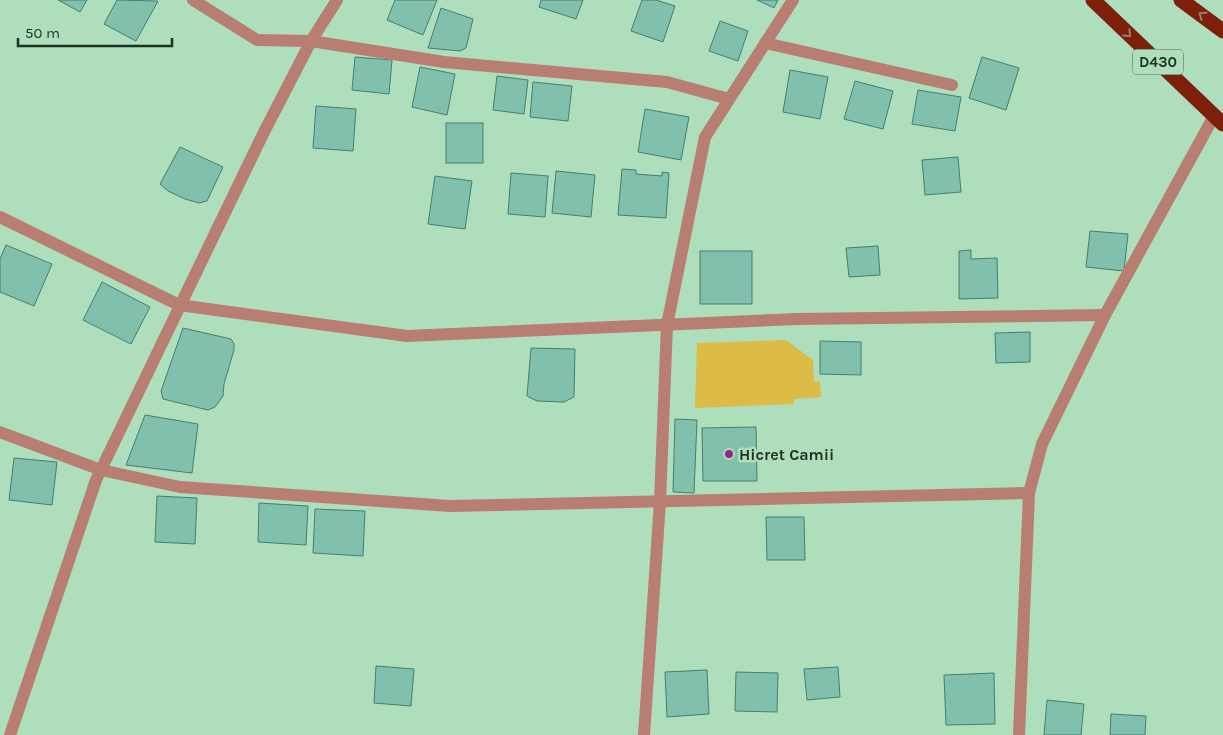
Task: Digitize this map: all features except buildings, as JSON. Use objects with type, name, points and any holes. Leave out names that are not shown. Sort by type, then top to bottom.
[{"type":"highway","name":"D430","points":[[1093,0],[1218,120]]},
{"type":"highway","points":[[1184,1],[1223,31]]},
{"type":"street","points":[[192,0],[257,40],[311,41],[444,62],[667,82],[729,99]]},
{"type":"street","points":[[10,735],[101,470],[262,134],[311,41],[337,0]]},
{"type":"street","points":[[644,735],[660,502],[667,325],[705,137],[793,0]]},
{"type":"street","points":[[765,43],[952,85]]},
{"type":"street","points":[[1019,735],[1029,493],[1042,444],[1105,314],[1218,120]]},
{"type":"street","points":[[0,218],[179,305],[407,336],[797,319],[1105,314]]},
{"type":"street","points":[[0,432],[101,470],[180,487],[450,506],[1029,493]]},
{"type":"shaded area","points":[[786,340],[813,360],[814,382],[820,381],[821,397],[794,399],[794,404],[695,408],[697,343]]},
{"type":"place","name":"Hicret Camii","points":[[729,454]]}]
